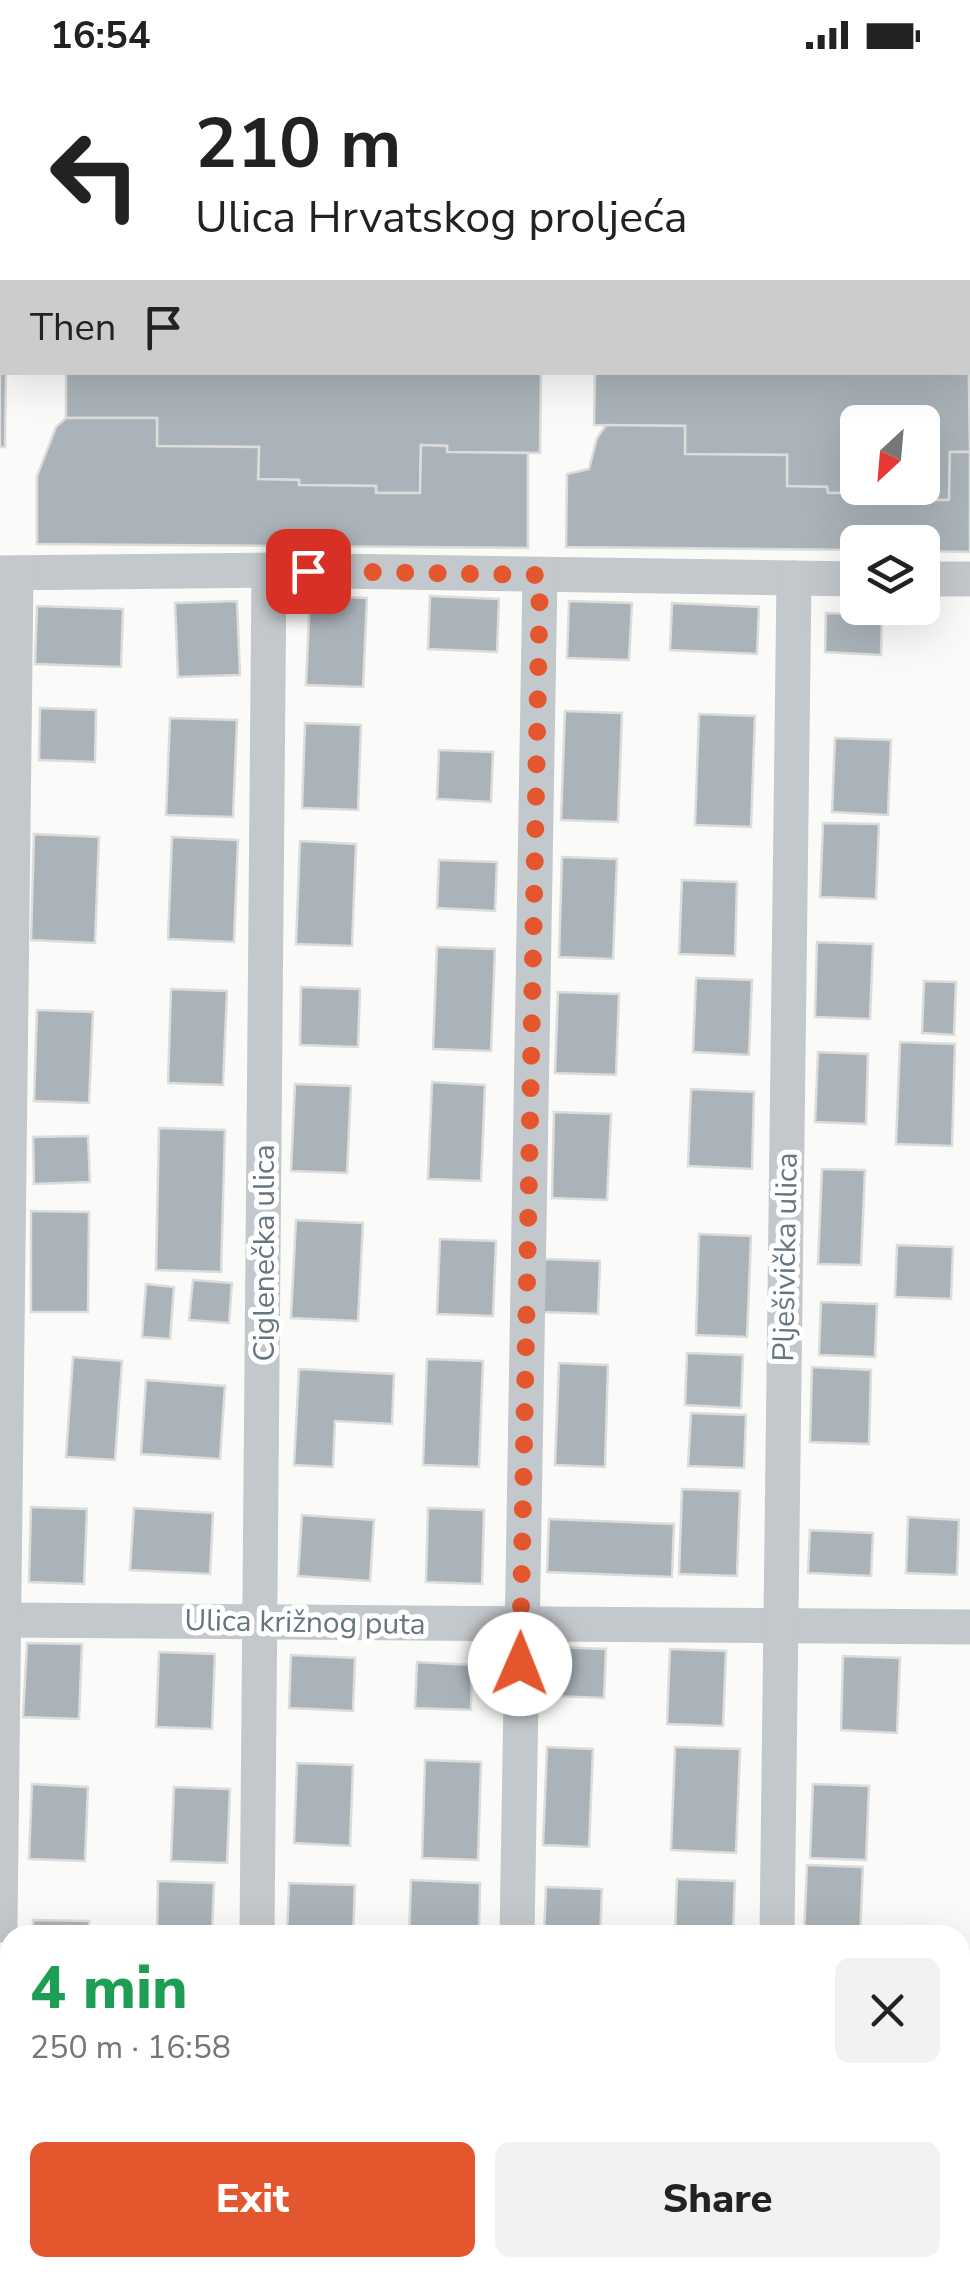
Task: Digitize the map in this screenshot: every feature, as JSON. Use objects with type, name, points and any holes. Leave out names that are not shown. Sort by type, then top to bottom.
[{"type":"street","points":[[0,1925],[8,573],[268,570],[840,578]]},
{"type":"street","name":"Ciglenečka ulica","points":[[257,1925],[268,570]]},
{"type":"street","points":[[518,1925],[540,575]]},
{"type":"street","name":"Plješivička ulica","points":[[776,1925],[794,578]]},
{"type":"street","points":[[940,579],[970,579]]},
{"type":"street","name":"Ulica križnog puta","points":[[3,1620],[970,1627]]},
{"type":"building","points":[[0,375],[6,375],[5,447],[0,447]]},
{"type":"building","points":[[66,375],[541,375],[540,453],[447,452],[447,446],[421,445],[420,493],[376,493],[376,486],[299,485],[299,480],[258,479],[259,447],[157,446],[157,418],[66,418]]},
{"type":"building","points":[[595,375],[969,375],[970,452],[950,452],[949,500],[940,500],[940,405],[840,405],[840,493],[828,493],[827,487],[787,486],[787,455],[685,454],[685,426],[594,425]]},
{"type":"building","points":[[66,418],[157,418],[157,446],[259,447],[258,479],[299,480],[299,485],[376,486],[376,493],[420,493],[421,445],[447,446],[447,452],[528,453],[528,548],[37,544],[37,476],[56,427]]},
{"type":"building","points":[[606,425],[685,426],[685,454],[787,455],[787,486],[827,487],[828,493],[840,493],[840,505],[940,505],[940,500],[949,500],[950,452],[970,452],[970,552],[940,551],[940,525],[840,525],[840,550],[566,547],[567,474],[589,469],[597,438]]},
{"type":"building","points":[[310,596],[367,598],[363,687],[306,685]]},
{"type":"building","points":[[430,596],[499,599],[497,652],[428,649]]},
{"type":"building","points":[[237,601],[240,675],[178,677],[175,603]]},
{"type":"building","points":[[569,601],[632,603],[629,660],[567,658]]},
{"type":"building","points":[[672,603],[759,607],[757,654],[670,650]]},
{"type":"building","points":[[37,606],[123,609],[121,667],[35,664]]},
{"type":"building","points":[[826,613],[840,614],[840,625],[882,625],[881,655],[825,652]]},
{"type":"building","points":[[40,708],[96,710],[95,762],[39,760]]},
{"type":"building","points":[[565,711],[622,713],[618,822],[561,820]]},
{"type":"building","points":[[699,714],[755,716],[751,827],[695,825]]},
{"type":"building","points":[[170,718],[237,720],[233,817],[166,815]]},
{"type":"building","points":[[305,723],[361,725],[358,810],[302,808]]},
{"type":"building","points":[[835,738],[891,740],[888,815],[832,812]]},
{"type":"building","points":[[439,750],[493,752],[491,802],[437,799]]},
{"type":"building","points":[[823,823],[879,824],[876,899],[820,897]]},
{"type":"building","points":[[34,834],[99,837],[95,943],[31,940]]},
{"type":"building","points":[[172,837],[238,840],[234,942],[168,939]]},
{"type":"building","points":[[300,841],[356,844],[352,946],[296,944]]},
{"type":"building","points":[[562,857],[617,859],[613,959],[559,957]]},
{"type":"building","points":[[439,860],[497,862],[495,911],[437,908]]},
{"type":"building","points":[[682,880],[737,882],[735,956],[679,954]]},
{"type":"building","points":[[817,942],[873,944],[870,1019],[815,1017]]},
{"type":"building","points":[[437,947],[495,949],[491,1051],[433,1049]]},
{"type":"building","points":[[696,978],[752,980],[749,1055],[693,1052]]},
{"type":"building","points":[[924,981],[956,982],[954,1035],[922,1033]]},
{"type":"building","points":[[301,987],[360,989],[358,1047],[300,1045]]},
{"type":"building","points":[[171,989],[227,991],[223,1085],[168,1083]]},
{"type":"building","points":[[558,992],[619,994],[616,1075],[555,1073]]},
{"type":"building","points":[[37,1010],[93,1012],[89,1103],[34,1101]]},
{"type":"building","points":[[900,1042],[955,1044],[952,1146],[896,1144]]},
{"type":"building","points":[[818,1052],[868,1054],[866,1124],[815,1122]]},
{"type":"building","points":[[432,1082],[485,1085],[481,1181],[428,1179]]},
{"type":"building","points":[[295,1084],[351,1086],[347,1173],[291,1171]]},
{"type":"building","points":[[691,1089],[754,1092],[752,1169],[688,1166]]},
{"type":"building","points":[[554,1112],[611,1114],[607,1200],[552,1198]]},
{"type":"building","points":[[159,1128],[225,1130],[221,1272],[156,1270]]},
{"type":"building","points":[[88,1136],[90,1182],[34,1184],[33,1137]]},
{"type":"building","points":[[822,1169],[865,1170],[861,1265],[818,1264]]},
{"type":"building","points":[[31,1211],[89,1212],[88,1312],[31,1312]]},
{"type":"building","points":[[296,1220],[363,1223],[358,1321],[291,1318]]},
{"type":"building","points":[[699,1234],[751,1236],[747,1337],[696,1335]]},
{"type":"building","points":[[440,1239],[496,1241],[493,1316],[437,1314]]},
{"type":"building","points":[[897,1245],[953,1247],[951,1299],[895,1297]]},
{"type":"building","points":[[544,1259],[600,1261],[598,1314],[542,1312]]},
{"type":"building","points":[[193,1280],[232,1283],[229,1323],[189,1320]]},
{"type":"building","points":[[146,1284],[174,1287],[170,1339],[142,1337]]},
{"type":"building","points":[[821,1302],[877,1304],[875,1357],[819,1355]]},
{"type":"building","points":[[687,1353],[743,1355],[741,1408],[685,1405]]},
{"type":"building","points":[[73,1357],[122,1361],[115,1460],[66,1457]]},
{"type":"building","points":[[427,1359],[483,1361],[479,1467],[423,1465]]},
{"type":"building","points":[[559,1363],[608,1365],[605,1467],[555,1465]]},
{"type":"building","points":[[812,1367],[871,1370],[869,1444],[810,1442]]},
{"type":"building","points":[[299,1369],[394,1374],[392,1424],[335,1421],[333,1467],[294,1465]]},
{"type":"building","points":[[146,1380],[225,1386],[220,1459],[141,1454]]},
{"type":"building","points":[[691,1413],[746,1415],[744,1468],[688,1466]]},
{"type":"building","points":[[682,1489],[740,1491],[737,1576],[679,1574]]},
{"type":"building","points":[[31,1507],[87,1509],[84,1584],[29,1582]]},
{"type":"building","points":[[134,1508],[213,1513],[210,1574],[130,1570]]},
{"type":"building","points":[[428,1508],[484,1510],[482,1584],[426,1582]]},
{"type":"building","points":[[302,1515],[374,1520],[370,1581],[298,1576]]},
{"type":"building","points":[[908,1517],[959,1520],[957,1575],[906,1573]]},
{"type":"building","points":[[549,1519],[674,1524],[672,1577],[547,1572]]},
{"type":"building","points":[[810,1530],[873,1533],[871,1576],[808,1573]]},
{"type":"building","points":[[27,1643],[82,1644],[79,1719],[23,1717]]},
{"type":"building","points":[[552,1647],[606,1649],[604,1698],[550,1696]]},
{"type":"building","points":[[670,1649],[726,1651],[723,1726],[667,1724]]},
{"type":"building","points":[[159,1652],[215,1654],[212,1729],[156,1727]]},
{"type":"building","points":[[291,1655],[355,1658],[353,1711],[289,1708]]},
{"type":"building","points":[[843,1656],[900,1658],[897,1733],[841,1730]]},
{"type":"building","points":[[417,1662],[472,1665],[471,1710],[415,1708]]},
{"type":"building","points":[[547,1747],[593,1749],[589,1847],[543,1845]]},
{"type":"building","points":[[675,1747],[740,1749],[736,1853],[671,1850]]},
{"type":"building","points":[[425,1760],[481,1762],[478,1860],[422,1858]]},
{"type":"building","points":[[297,1763],[353,1765],[350,1846],[294,1843]]},
{"type":"building","points":[[32,1784],[88,1787],[85,1861],[29,1859]]},
{"type":"building","points":[[813,1784],[869,1786],[866,1860],[810,1858]]},
{"type":"building","points":[[174,1787],[230,1789],[227,1863],[171,1861]]},
{"type":"building","points":[[807,1865],[863,1867],[860,1925],[804,1925]]},
{"type":"building","points":[[677,1879],[735,1881],[733,1925],[675,1925]]},
{"type":"building","points":[[411,1880],[480,1883],[479,1925],[409,1925]]},
{"type":"building","points":[[158,1881],[214,1883],[212,1925],[157,1925]]},
{"type":"building","points":[[289,1883],[355,1885],[353,1925],[287,1925]]},
{"type":"building","points":[[546,1887],[602,1889],[600,1925],[544,1925]]},
{"type":"building","points":[[33,1920],[89,1921],[89,1925],[33,1925]]},
{"type":"route","points":[[308,571],[540,575],[520,1664]]}]
